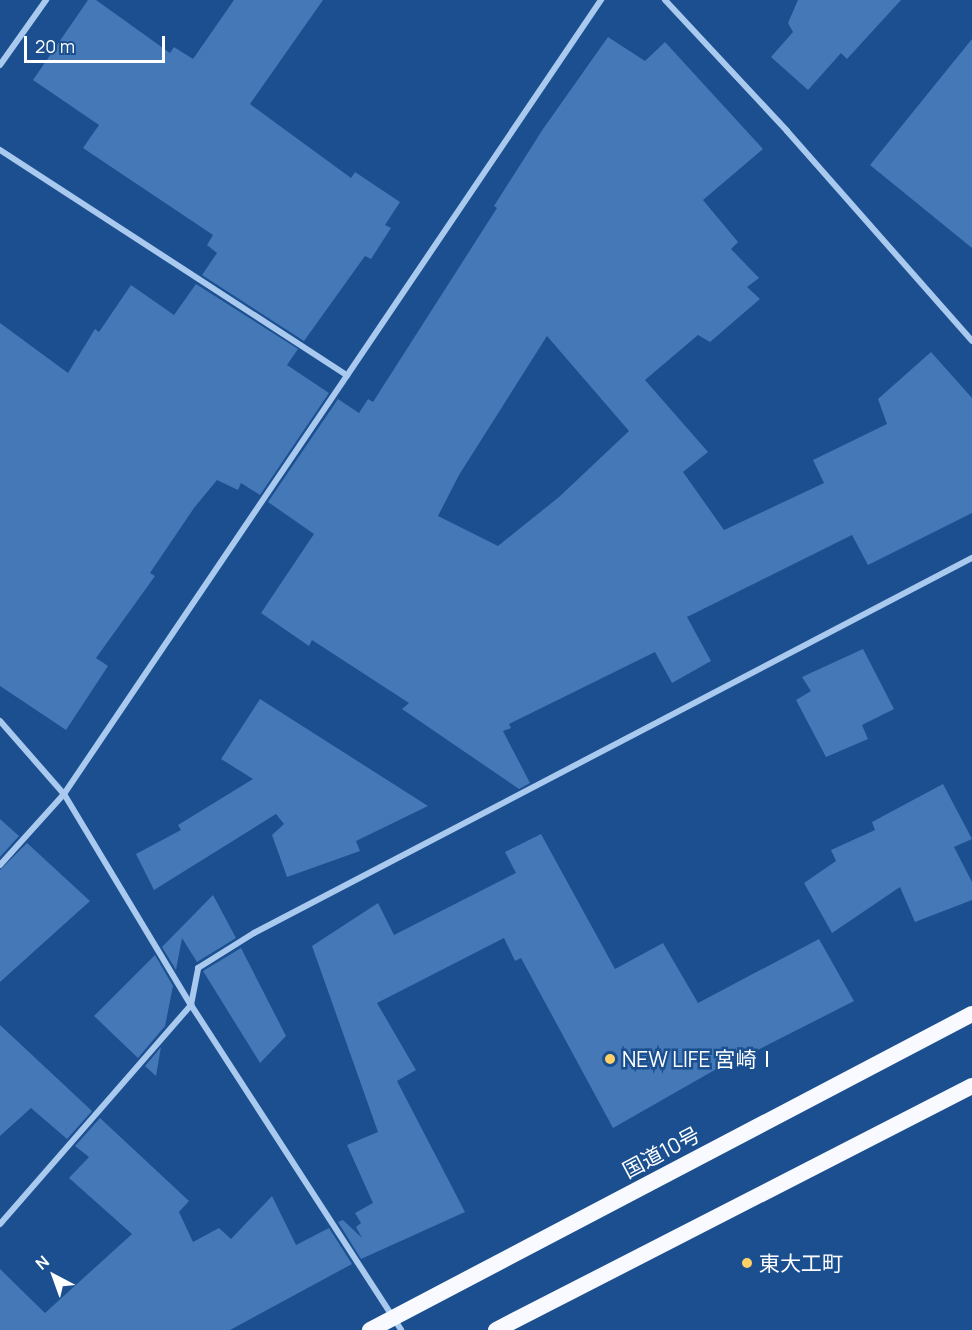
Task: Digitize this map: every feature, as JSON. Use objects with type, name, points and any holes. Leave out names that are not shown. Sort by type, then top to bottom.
[{"type":"highway","name":"国道10号","points":[[370,1330],[398,1324],[972,1014]]},
{"type":"highway","points":[[496,1330],[972,1086]]},
{"type":"street","points":[[0,65],[46,0]]},
{"type":"street","points":[[0,865],[64,794],[601,0]]},
{"type":"street","points":[[665,0],[972,341]]},
{"type":"street","points":[[0,150],[347,375]]},
{"type":"street","points":[[0,1224],[191,1005],[198,968],[254,933],[972,558]]},
{"type":"street","points":[[0,721],[64,794],[191,1005],[398,1324]]},
{"type":"building","points":[[88,0],[96,0],[170,53],[174,47],[193,59],[234,0],[323,0],[250,104],[351,178],[355,172],[400,202],[385,225],[391,228],[371,259],[365,256],[304,341],[202,275],[217,253],[207,245],[213,235],[83,148],[99,125],[33,80]]},
{"type":"building","points":[[798,0],[901,0],[847,59],[841,53],[808,90],[771,57],[793,32],[788,23]]},
{"type":"building","points":[[608,37],[645,61],[665,42],[763,149],[703,200],[738,242],[731,249],[759,278],[747,287],[760,299],[710,342],[698,335],[645,380],[708,452],[683,472],[724,530],[824,483],[813,460],[887,424],[878,399],[931,352],[972,398],[972,513],[868,565],[852,535],[687,617],[711,661],[672,683],[655,652],[509,724],[511,728],[503,731],[530,783],[519,789],[402,709],[409,703],[312,640],[309,646],[261,613],[314,534],[268,502],[338,399],[359,413],[368,399],[373,402],[497,208],[494,206],[543,129]],"holes":[[[547,336],[629,431],[559,497],[498,546],[438,516],[459,475]]]},
{"type":"building","points":[[972,39],[972,248],[870,165]]},
{"type":"building","points":[[196,284],[298,349],[287,365],[329,393],[260,495],[241,483],[238,490],[217,480],[194,508],[150,573],[155,576],[96,658],[108,666],[66,730],[0,686],[0,323],[68,373],[95,329],[99,332],[131,285],[174,315]]},
{"type":"building","points":[[863,649],[894,709],[862,725],[868,739],[826,757],[796,700],[811,691],[802,677]]},
{"type":"building","points":[[260,699],[428,806],[356,841],[360,851],[287,877],[272,835],[284,824],[276,814],[154,890],[136,854],[181,830],[178,825],[253,779],[221,759]]},
{"type":"building","points":[[943,784],[972,839],[954,847],[972,882],[972,900],[915,922],[900,887],[832,933],[804,883],[836,861],[831,850],[875,830],[872,822]]},
{"type":"building","points":[[0,819],[19,836],[0,857]]},
{"type":"building","points":[[541,834],[615,969],[663,943],[698,1003],[819,939],[854,1001],[742,1058],[741,1055],[613,1128],[521,958],[515,961],[504,938],[377,1003],[416,1070],[397,1081],[465,1212],[361,1259],[338,1222],[343,1220],[362,1238],[356,1227],[361,1223],[355,1213],[373,1203],[347,1145],[378,1132],[312,946],[378,903],[394,935],[516,873],[505,852]]},
{"type":"building","points":[[27,843],[90,901],[0,982],[0,870]]},
{"type":"building","points":[[213,895],[236,938],[197,962],[182,938],[176,970],[162,947]]},
{"type":"building","points":[[241,948],[286,1036],[260,1063],[203,971]]},
{"type":"building","points":[[155,955],[173,986],[165,1026],[138,1058],[94,1016]]},
{"type":"building","points":[[0,1025],[92,1111],[67,1139],[31,1108],[0,1136]]},
{"type":"building","points":[[161,1047],[156,1076],[145,1066]]},
{"type":"building","points":[[100,1118],[189,1201],[179,1212],[193,1242],[219,1228],[231,1239],[272,1196],[296,1245],[329,1228],[352,1264],[230,1330],[0,1330],[0,1269],[45,1313],[132,1234],[69,1178],[89,1157],[75,1146]]},
{"type":"place","name":"NEW LIFE 宮崎Ⅰ","points":[[610,1059]]},
{"type":"place","name":"東大工町","points":[[747,1263]]}]
